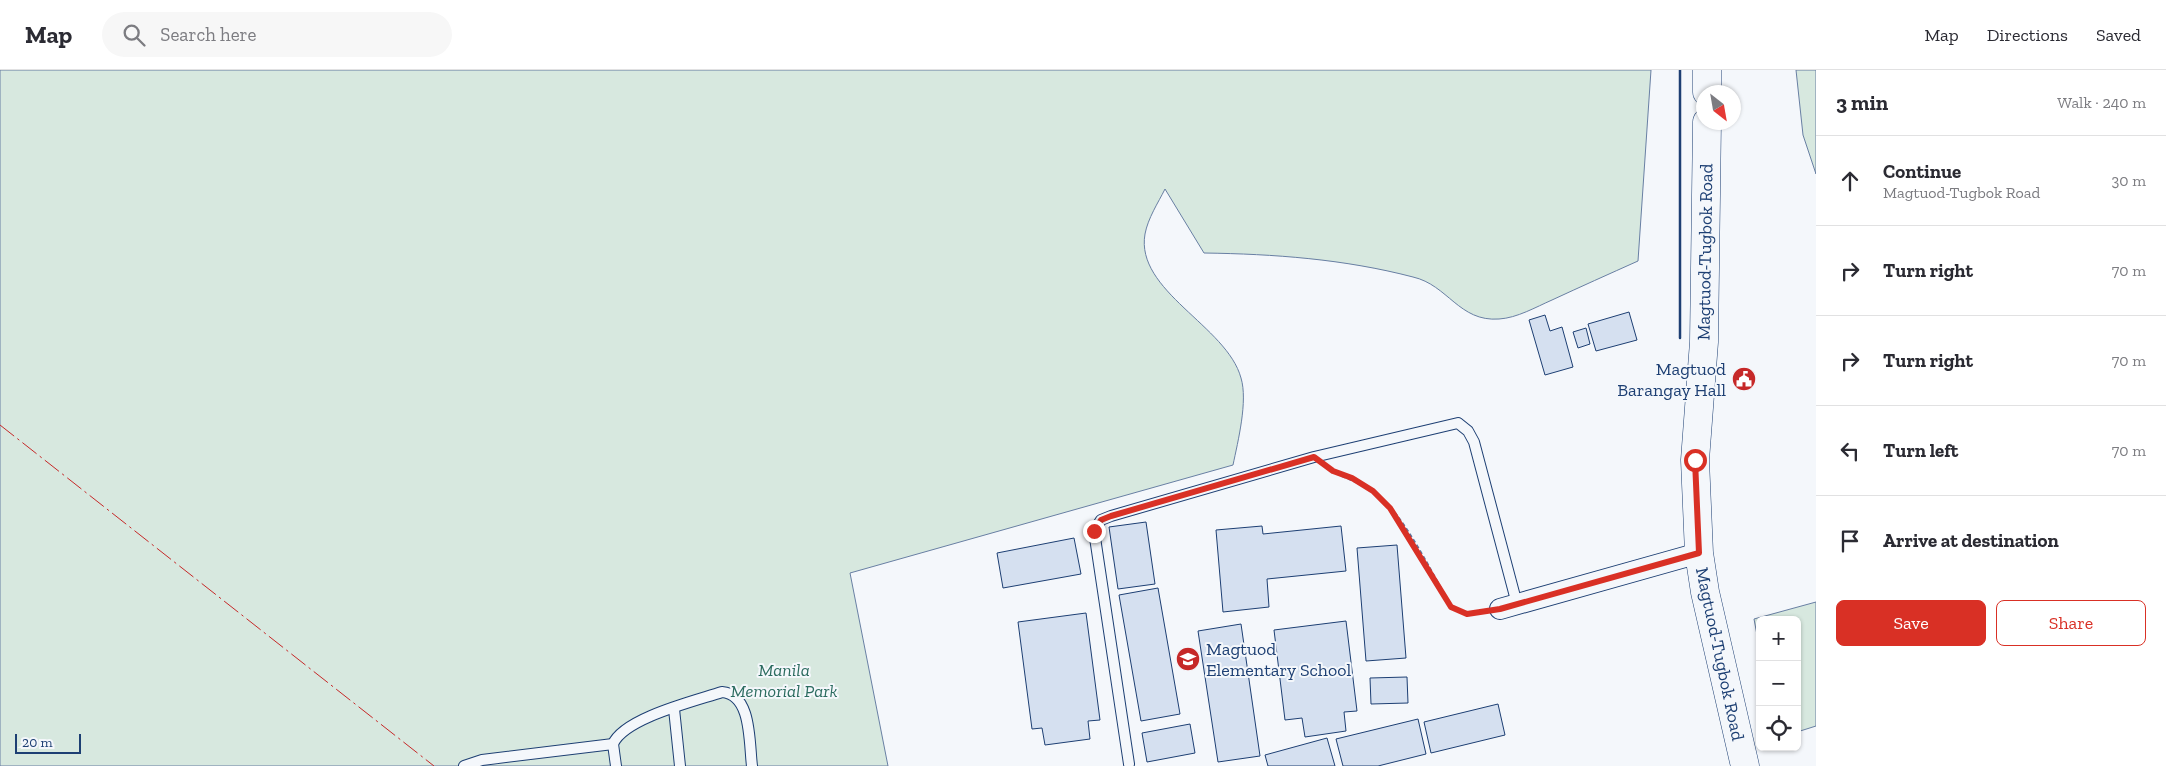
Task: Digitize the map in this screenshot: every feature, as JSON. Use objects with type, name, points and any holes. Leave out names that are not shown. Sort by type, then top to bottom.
[{"type":"main road","points":[[1707,85],[1708,70]]},
{"type":"main road","name":"Magtuod-Tugbok Road","points":[[1707,130],[1704,342],[1695,460],[1699,553],[1705,592],[1745,766]]},
{"type":"street","points":[[1508,607],[1699,553]]},
{"type":"lane","points":[[1129,764],[1094,531],[1096,525],[1111,516],[1314,457],[1458,423],[1468,431],[1474,442],[1508,607]]},
{"type":"lane","points":[[616,766],[613,744],[621,733],[638,722],[722,692],[730,692],[736,696],[746,717],[752,766]]},
{"type":"lane","points":[[674,709],[680,766]]},
{"type":"lane","points":[[464,766],[613,744]]},
{"type":"path","points":[[1314,457],[1333,471],[1352,478],[1373,491],[1390,508],[1451,607],[1467,614],[1508,607]]},
{"type":"green space","name":"Manila Memorial Park","points":[[0,70],[1651,70],[1638,261],[1513,317],[1499,319],[1474,315],[1425,281],[1387,271],[1309,259],[1204,253],[1165,189],[1146,228],[1146,254],[1154,273],[1167,291],[1219,342],[1232,359],[1241,378],[1243,409],[1233,465],[850,573],[888,766],[0,766]]},
{"type":"green space","points":[[1796,70],[1816,70],[1816,174],[1803,135]]},
{"type":"green space","points":[[1816,602],[1816,726],[1801,731],[1801,616],[1765,616]]},
{"type":"building","points":[[1629,312],[1637,340],[1596,351],[1588,324]]},
{"type":"building","points":[[1545,315],[1550,331],[1562,327],[1573,367],[1545,375],[1529,320]]},
{"type":"building","points":[[1586,328],[1590,344],[1578,348],[1573,332]]},
{"type":"building","points":[[1146,522],[1155,584],[1118,589],[1109,527]]},
{"type":"building","points":[[1262,526],[1263,534],[1341,526],[1346,571],[1267,579],[1269,607],[1223,612],[1216,530]]},
{"type":"building","points":[[1074,538],[1081,574],[1003,588],[997,553]]},
{"type":"building","points":[[1397,545],[1406,658],[1366,661],[1357,548]]},
{"type":"building","points":[[1158,588],[1180,714],[1141,721],[1119,595]]},
{"type":"building","points":[[1086,613],[1100,720],[1088,721],[1090,739],[1045,745],[1042,728],[1032,729],[1018,622]]},
{"type":"building","points":[[1346,621],[1357,711],[1344,712],[1346,731],[1305,737],[1302,718],[1285,720],[1274,630]]},
{"type":"building","points":[[1241,624],[1260,756],[1218,762],[1198,631]]},
{"type":"building","points":[[1407,677],[1408,703],[1371,704],[1370,678]]},
{"type":"building","points":[[1498,704],[1505,735],[1431,753],[1424,722]]},
{"type":"building","points":[[1418,719],[1426,754],[1378,766],[1343,766],[1336,739]]},
{"type":"building","points":[[1190,724],[1195,753],[1147,762],[1142,733]]},
{"type":"building","points":[[1327,738],[1335,766],[1268,766],[1265,755]]},
{"type":"wall","points":[[1680,70],[1680,338]]},
{"type":"power","points":[[0,425],[434,766]]},
{"type":"place","name":"Magtuod Barangay Hall","points":[[1744,379]]},
{"type":"place","name":"Magtuod Elementary School","points":[[1188,659]]},
{"type":"route","points":[[1094,531],[1096,525],[1101,520],[1111,516],[1314,457],[1333,471],[1352,478],[1373,491],[1390,508],[1451,607],[1467,614],[1500,609],[1699,553],[1695,460]]}]
